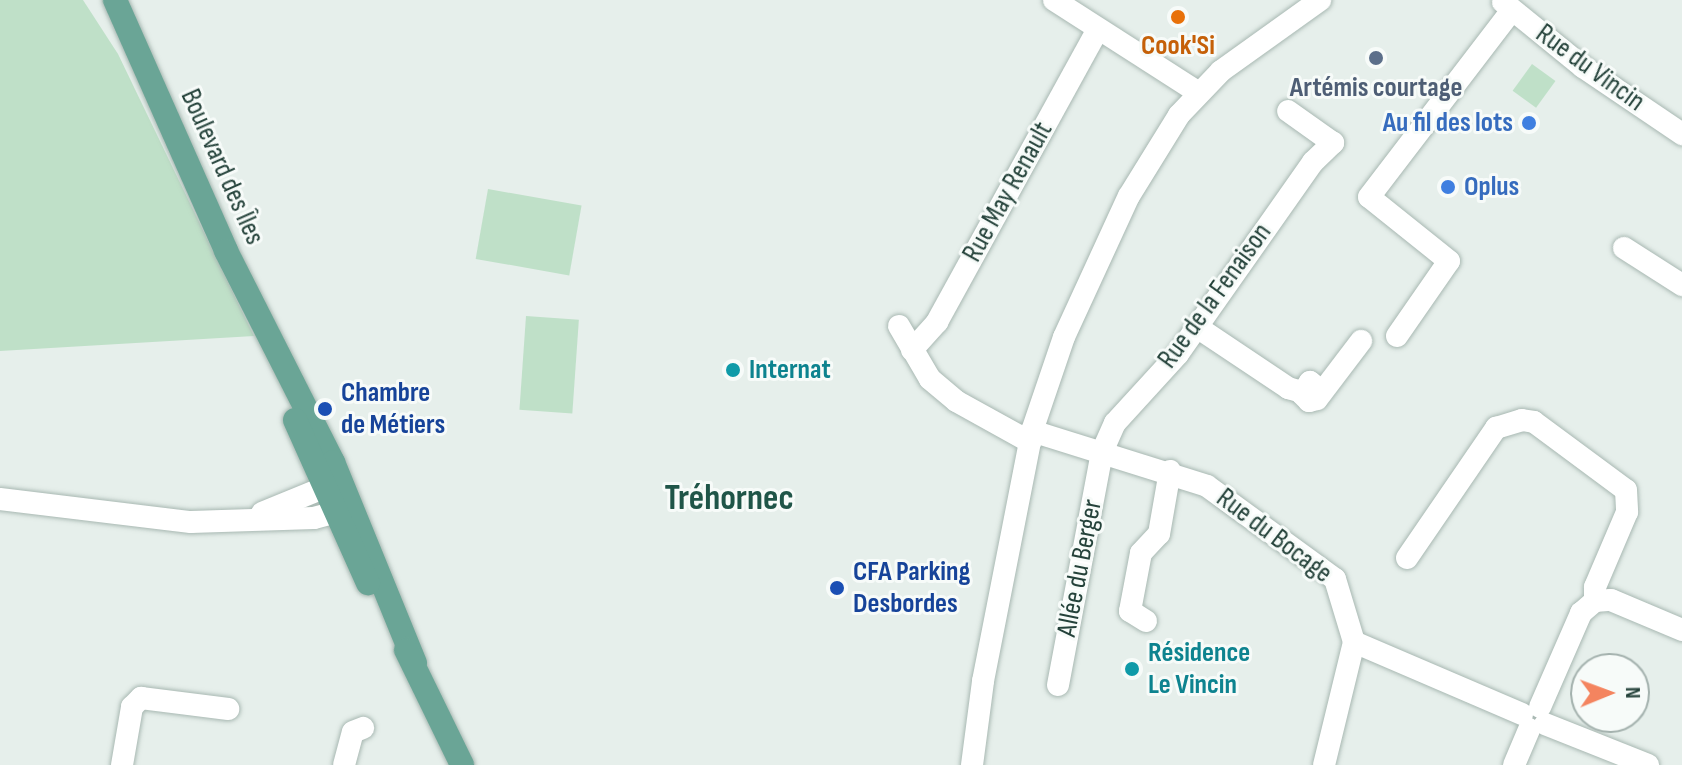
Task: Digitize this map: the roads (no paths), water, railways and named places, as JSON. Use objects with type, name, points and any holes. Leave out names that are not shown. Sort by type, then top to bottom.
[{"type":"main road","name":"Boulevard des Îles","points":[[115,0],[339,500],[462,765]]},
{"type":"street","points":[[1054,0],[1199,93]]},
{"type":"street","points":[[972,765],[983,681],[1031,436],[1064,337],[1129,196],[1158,143],[1199,93],[1278,27],[1304,0]]},
{"type":"street","points":[[1278,27],[1320,0]]},
{"type":"street","points":[[1397,336],[1449,261],[1369,197],[1507,5]]},
{"type":"street","name":"Rue du Vincin","points":[[1507,5],[1583,67],[1682,134]]},
{"type":"street","name":"Rue May Renault","points":[[912,350],[937,322],[1098,29]]},
{"type":"street","name":"Rue de la Fenaison","points":[[1102,452],[1120,417],[1197,327],[1313,162],[1336,146],[1288,111]]},
{"type":"street","points":[[1624,248],[1682,285]]},
{"type":"street","name":"Rue du Bocage","points":[[899,326],[930,379],[956,401],[1031,436],[1170,471],[1222,494],[1324,569],[1340,585],[1354,642],[1324,765]]},
{"type":"street","points":[[1197,327],[1288,388],[1311,391],[1331,383],[1361,341]]},
{"type":"street","points":[[1407,558],[1496,428],[1522,420],[1534,422],[1626,490],[1627,512],[1595,587],[1595,601]]},
{"type":"street","name":"Allée du Berger","points":[[1058,685],[1102,452]]},
{"type":"street","points":[[1146,621],[1130,611],[1141,553],[1159,534],[1170,471]]},
{"type":"street","points":[[0,499],[191,522],[253,516],[339,500]]},
{"type":"street","points":[[1514,765],[1581,613],[1595,601],[1611,600],[1682,630]]},
{"type":"street","points":[[1354,642],[1648,765]]},
{"type":"street","points":[[122,765],[132,707],[141,698],[228,709]]},
{"type":"street","points":[[344,765],[353,732],[363,728]]},
{"type":"place","name":"Cook'Si","points":[[1178,17]]},
{"type":"place","name":"Artémis courtage","points":[[1376,58]]},
{"type":"place","name":"Au fil des lots","points":[[1529,123]]},
{"type":"place","name":"Oplus","points":[[1448,187]]},
{"type":"place","name":"Internat","points":[[733,370]]},
{"type":"place","name":"Chambre de Métiers","points":[[325,409]]},
{"type":"place","name":"CFA Parking Desbordes","points":[[837,588]]},
{"type":"place","name":"Résidence Le Vincin","points":[[1132,669]]},
{"type":"district","name":"Tréhornec","points":[[729,499]]}]
